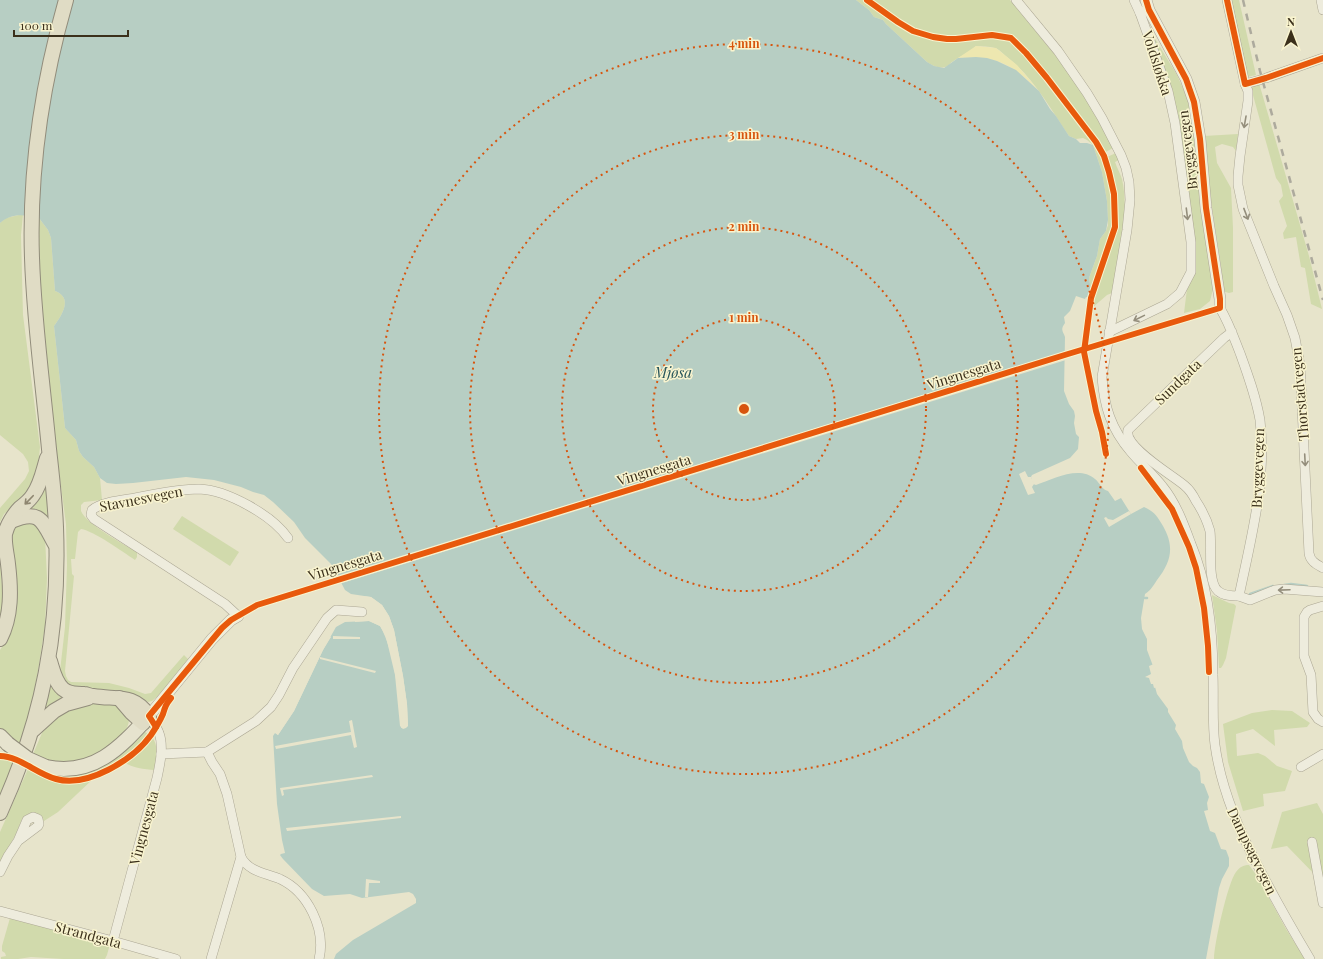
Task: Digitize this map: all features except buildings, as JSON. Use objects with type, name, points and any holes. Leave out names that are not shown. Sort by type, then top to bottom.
[{"type":"highway","points":[[0,813],[22,760],[32,731],[49,659],[56,604],[57,546],[55,510],[34,301],[32,234],[35,165],[40,117],[52,55],[66,0]]},
{"type":"highway","points":[[0,639],[6,625],[9,607],[9,581],[5,539],[6,531],[18,509],[28,501],[37,489],[49,450]]},
{"type":"highway","points":[[11,521],[22,516],[36,517],[44,523],[57,546]]},
{"type":"highway","points":[[49,659],[56,680],[63,689],[72,694],[132,700],[144,709],[146,720]]},
{"type":"highway","points":[[32,731],[50,714],[59,708],[94,696]]},
{"type":"main road","points":[[4,740],[28,759],[46,767],[74,769],[96,762],[110,754],[120,747],[146,720]]},
{"type":"street","name":"Dampsagvegen","points":[[1016,0],[1058,52],[1087,92],[1121,155],[1126,168],[1129,182],[1130,200],[1127,230],[1102,377],[1103,392],[1113,427],[1131,453],[1164,488],[1183,524],[1199,567],[1212,638],[1215,744],[1219,768],[1229,803],[1238,826],[1273,896],[1310,959]]},
{"type":"street","name":"Voldsløkka","points":[[1109,332],[1167,304],[1180,293],[1191,272],[1191,242],[1175,123],[1168,91],[1145,8],[1134,0]]},
{"type":"street","name":"Thorstadvegen","points":[[1227,0],[1245,84],[1248,91],[1238,176],[1243,209],[1295,338],[1301,377],[1309,553],[1312,561],[1323,568]]},
{"type":"street","points":[[1321,0],[1323,10]]},
{"type":"street","name":"Bryggevegen","points":[[1145,8],[1186,79],[1194,102],[1200,139],[1206,208],[1220,308],[1230,325],[1249,376],[1260,421],[1261,452],[1259,493],[1239,596]]},
{"type":"street","points":[[1245,84],[1323,58]]},
{"type":"street","name":"Sundgata","points":[[1232,332],[1128,430],[1127,434],[1128,438],[1154,464],[1186,486],[1192,493],[1204,514],[1208,526],[1211,543],[1212,572],[1215,587],[1225,594],[1239,596]]},
{"type":"street","name":"Stavnesvegen","points":[[238,616],[225,604],[94,519],[91,515],[92,510],[96,506],[123,500],[184,490],[210,490],[237,500],[263,514],[283,531],[288,538]]},
{"type":"street","points":[[1239,596],[1250,600],[1275,590],[1284,589],[1323,592]]},
{"type":"street","points":[[1323,606],[1306,612],[1304,617],[1304,656],[1311,675],[1313,712],[1323,722]]},
{"type":"street","points":[[161,754],[207,752],[256,721],[271,707],[293,668],[327,618],[336,610],[362,612]]},
{"type":"street","points":[[146,720],[212,639],[231,620],[238,616]]},
{"type":"street","name":"Vingnesgata","points":[[113,941],[158,778],[161,754],[159,732],[146,720]]},
{"type":"street","points":[[207,752],[220,774],[227,794],[241,857],[248,866],[279,878],[289,884],[304,898],[319,932],[319,959]]},
{"type":"street","points":[[1301,767],[1323,754]]},
{"type":"street","points":[[0,872],[18,841]]},
{"type":"street","points":[[1312,842],[1323,903]]},
{"type":"street","points":[[211,959],[241,857]]},
{"type":"street","name":"Strandgata","points":[[0,911],[176,959]]},
{"type":"green space","points":[[856,0],[1010,0],[1060,61],[1088,102],[1113,148],[1104,153],[1093,134],[1089,136],[1101,152],[1106,167],[1113,202],[1114,226],[1092,290],[1089,278],[1097,256],[1100,239],[1106,231],[1108,225],[1107,201],[1102,172],[1093,145],[1083,138],[1076,139],[1069,136],[1048,104],[1025,74],[998,49],[976,46],[947,66],[935,66],[927,62],[883,20],[874,17],[869,10]]},
{"type":"green space","points":[[1231,0],[1239,0],[1256,75],[1247,77]]},
{"type":"green space","points":[[1151,32],[1177,75],[1188,100],[1192,121],[1213,289],[1210,301],[1200,309],[1184,313],[1187,289],[1193,272],[1189,209]]},
{"type":"green space","points":[[1259,83],[1309,256],[1322,309],[1311,304],[1305,268],[1301,267],[1296,237],[1284,239],[1283,233],[1287,226],[1279,201],[1283,196],[1281,185],[1276,178],[1251,88]]},
{"type":"green space","points":[[1238,134],[1236,151],[1233,147],[1222,144],[1215,147],[1217,163],[1231,188],[1233,228],[1233,292],[1229,293],[1222,291],[1221,266],[1210,194],[1204,136]]},
{"type":"green space","points":[[1116,153],[1119,160],[1115,162],[1122,179],[1125,207],[1120,251],[1112,293],[1107,295],[1092,308],[1118,224],[1116,203],[1107,159],[1107,157]]},
{"type":"green space","points":[[23,214],[21,235],[23,315],[40,447],[37,477],[26,495],[4,514],[0,522],[0,508],[25,479],[29,471],[28,462],[23,454],[0,435],[0,223],[6,218]]},
{"type":"green space","points":[[39,218],[48,230],[51,238],[55,291],[61,294],[65,303],[60,317],[54,326],[65,428],[76,440],[79,451],[94,467],[100,478],[102,500],[84,502],[81,505],[81,511],[90,522],[98,528],[137,552],[137,557],[135,560],[108,542],[87,531],[81,529],[78,532],[75,559],[71,559],[72,574],[74,576],[65,671],[66,676],[71,682],[109,683],[145,694],[151,693],[184,655],[189,660],[160,694],[152,701],[148,702],[114,690],[85,690],[68,688],[60,671],[65,627],[67,565],[66,524],[57,456],[42,311],[39,260]]},
{"type":"green space","points":[[47,477],[51,525],[26,511]]},
{"type":"green space","points":[[182,516],[239,552],[230,566],[173,529]]},
{"type":"green space","points":[[34,519],[45,537],[47,578],[45,626],[29,717],[21,746],[0,729],[0,650],[4,644],[13,530],[16,525]]},
{"type":"green space","points":[[0,559],[3,601],[0,621]]},
{"type":"green space","points":[[1212,595],[1236,606],[1226,658],[1221,668],[1219,668],[1217,631]]},
{"type":"green space","points":[[51,678],[70,697],[43,713]]},
{"type":"green space","points":[[87,702],[116,704],[129,719],[125,731],[116,742],[98,754],[75,762],[60,763],[47,761],[33,754],[45,726],[53,717]]},
{"type":"green space","points":[[1272,710],[1292,711],[1310,723],[1307,727],[1274,730],[1275,746],[1253,729],[1236,734],[1237,756],[1258,753],[1265,756],[1277,766],[1292,771],[1285,791],[1263,794],[1264,806],[1243,811],[1228,762],[1223,724],[1252,713]]},
{"type":"green space","points":[[145,732],[150,735],[155,743],[157,753],[155,770],[134,767],[122,761],[96,773],[77,778],[67,779],[49,773],[104,765],[130,747]]},
{"type":"green space","points":[[2,756],[16,761],[0,798],[0,758]]},
{"type":"green space","points":[[28,769],[51,779],[65,782],[76,782],[94,778],[58,812],[44,821],[40,816],[32,813],[22,819],[16,834],[0,863],[0,832]]},
{"type":"green space","points":[[1317,803],[1323,814],[1323,879],[1319,879],[1287,846],[1271,849],[1282,812]]},
{"type":"green space","points":[[1245,865],[1249,865],[1257,876],[1286,929],[1305,959],[1214,959],[1216,940],[1229,888],[1236,872]]},
{"type":"green space","points":[[10,918],[110,944],[107,955],[105,959],[31,957],[1,959],[1,957],[6,956],[2,951],[2,946]]},
{"type":"sand","points":[[976,46],[996,48],[1017,65],[1039,91],[1020,74],[1003,63],[984,58],[958,58]]},
{"type":"water","name":"Mjøsa","points":[[0,0],[856,0],[869,10],[874,17],[883,20],[927,62],[934,66],[944,68],[958,58],[976,57],[997,61],[1016,70],[1039,91],[1069,136],[1076,139],[1080,143],[1093,145],[1102,172],[1107,201],[1108,220],[1106,231],[1100,239],[1097,256],[1089,278],[1091,290],[1088,292],[1090,293],[1089,298],[1086,297],[1085,299],[1076,296],[1070,311],[1064,317],[1065,323],[1062,329],[1065,337],[1064,391],[1069,404],[1074,411],[1076,434],[1079,437],[1078,449],[1070,458],[1032,475],[1031,477],[1033,484],[1036,485],[1066,474],[1081,473],[1089,475],[1108,491],[1115,501],[1121,498],[1131,514],[1144,507],[1151,511],[1157,517],[1167,534],[1170,554],[1166,567],[1153,586],[1145,594],[1141,618],[1142,629],[1147,639],[1147,650],[1153,666],[1157,694],[1168,709],[1168,712],[1176,725],[1175,729],[1182,741],[1183,748],[1189,762],[1200,772],[1201,783],[1204,784],[1209,797],[1207,803],[1208,810],[1204,811],[1210,831],[1215,833],[1221,849],[1226,850],[1229,858],[1229,866],[1219,888],[1206,959],[334,959],[336,954],[353,940],[416,903],[416,899],[413,894],[409,892],[362,898],[350,894],[324,896],[312,889],[283,859],[280,855],[285,853],[277,804],[273,736],[275,733],[278,735],[294,711],[323,650],[336,627],[345,622],[369,621],[380,626],[393,661],[401,728],[408,726],[403,676],[394,630],[389,616],[382,605],[371,597],[351,594],[345,590],[332,565],[305,538],[294,522],[264,495],[214,480],[186,477],[133,483],[107,483],[100,478],[94,467],[79,451],[76,440],[65,428],[54,326],[60,317],[65,303],[61,294],[55,291],[51,238],[48,230],[39,218],[19,215],[9,217],[0,223]]},
{"type":"pier","points":[[1066,351],[1066,360],[339,584],[336,576]]},
{"type":"pier","points":[[1025,471],[1028,477],[1031,477],[1034,484],[1032,487],[1035,493],[1028,495],[1019,474]]},
{"type":"pier","points":[[1129,511],[1131,514],[1109,527],[1104,518],[1106,517],[1113,520]]},
{"type":"pier","points":[[359,597],[371,597],[382,605],[389,616],[394,630],[407,704],[408,726],[403,729],[400,726],[395,675],[386,637],[380,626],[369,621],[355,622],[355,619],[370,619],[382,624],[388,636],[397,675],[404,727],[406,725],[405,704],[401,676],[388,617],[381,606],[370,599]]},
{"type":"pier","points":[[329,636],[331,637],[323,650],[294,711],[278,735],[274,732],[278,732],[292,710],[321,649]]},
{"type":"pier","points":[[333,636],[360,637],[360,639],[333,639]]},
{"type":"pier","points":[[320,657],[376,671],[375,673],[320,659]]},
{"type":"pier","points":[[1154,664],[1159,681],[1157,687],[1154,688],[1149,678],[1145,677],[1151,674],[1149,666]]},
{"type":"pier","points":[[352,720],[357,747],[354,748],[351,735],[276,749],[275,746],[351,732],[349,721]]},
{"type":"pier","points":[[372,775],[373,777],[283,790],[284,795],[282,796],[280,788]]},
{"type":"pier","points":[[401,816],[401,818],[287,831],[286,828]]},
{"type":"pier","points":[[366,879],[380,881],[380,883],[369,883],[368,897],[365,897]]},
{"type":"waterway","points":[[1284,585],[1291,584],[1307,586]]},
{"type":"waterway","points":[[1250,594],[1273,586]]},
{"type":"railway","points":[[1243,0],[1260,71],[1323,300]]},
{"type":"cycle path","points":[[867,0],[913,31],[933,37],[956,39],[992,35],[1011,38],[1047,78],[1096,142],[1104,156],[1114,194],[1115,227],[1091,298],[1084,352],[1106,454]]},
{"type":"cycle path","points":[[156,727],[149,716],[222,628],[231,620],[257,605],[1220,308],[1220,299],[1206,208],[1200,139],[1194,102],[1186,79],[1149,10],[1146,0]]},
{"type":"cycle path","points":[[1227,0],[1245,84],[1323,58]]},
{"type":"cycle path","points":[[1141,468],[1172,509],[1189,547],[1196,568],[1204,608],[1209,672]]},
{"type":"cycle path","points":[[0,756],[14,759],[49,777],[56,779],[68,781],[95,776],[121,762],[133,754],[143,744],[156,728],[171,698]]}]
